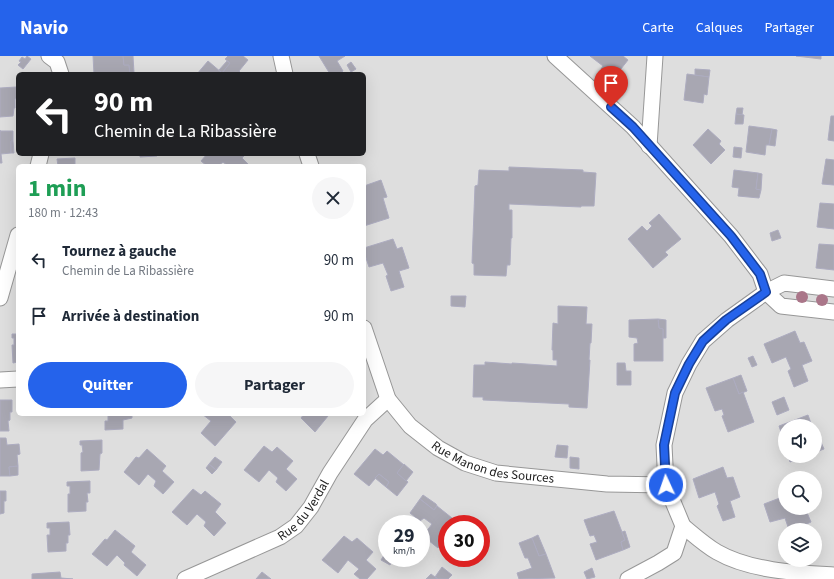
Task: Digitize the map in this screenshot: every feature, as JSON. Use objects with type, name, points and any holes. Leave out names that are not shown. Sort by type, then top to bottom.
[{"type":"street","points":[[281,56],[285,72]]},
{"type":"street","points":[[555,56],[633,127],[731,236],[760,274],[766,292],[781,306],[834,312]]},
{"type":"street","points":[[649,146],[655,56]]},
{"type":"street","points":[[0,298],[16,242]]},
{"type":"street","points":[[834,289],[784,283],[766,292],[726,320],[703,341],[689,364],[675,393],[664,445],[666,485],[683,526],[718,552],[745,564],[789,571],[834,575]]},
{"type":"street","name":"Rue Manon des Sources","points":[[366,340],[368,353],[388,399],[410,426],[438,448],[465,464],[496,473],[619,485],[666,485]]},
{"type":"street","points":[[0,380],[16,379]]},
{"type":"street","name":"Rue du Verdal","points":[[185,579],[280,537],[296,526],[311,507],[330,473],[365,420],[388,399]]},
{"type":"street","points":[[628,579],[674,553],[683,526]]},
{"type":"shaded area","points":[[0,56],[834,56],[834,579],[0,579]]},
{"type":"building","points":[[27,56],[31,59],[23,69],[18,65],[21,62],[19,61],[22,57],[25,59]]},
{"type":"building","points":[[93,56],[123,56],[124,65],[129,65],[130,72],[94,72]]},
{"type":"building","points":[[123,56],[133,56],[134,72],[130,72],[129,65],[124,65]]},
{"type":"building","points":[[228,56],[243,56],[248,60],[239,71],[240,72],[223,72],[230,63],[225,59]]},
{"type":"building","points":[[319,56],[345,56],[337,61],[343,71],[329,72]]},
{"type":"building","points":[[590,56],[623,56],[628,60],[613,79],[601,69],[603,66]]},
{"type":"building","points":[[796,56],[821,56],[821,59]]},
{"type":"building","points":[[208,61],[221,72],[199,72]]},
{"type":"building","points":[[227,61],[230,63],[223,72],[219,70]]},
{"type":"building","points":[[351,62],[356,69],[351,72],[347,65]]},
{"type":"building","points":[[695,69],[710,70],[709,77],[695,75]]},
{"type":"building","points":[[687,74],[709,77],[707,95],[704,94],[703,103],[684,100]]},
{"type":"building","points":[[16,87],[13,116],[0,117],[0,88]]},
{"type":"building","points":[[737,108],[743,108],[742,115],[736,114]]},
{"type":"building","points":[[736,114],[744,115],[743,124],[735,124]]},
{"type":"building","points":[[831,116],[834,116],[834,141],[828,140]]},
{"type":"building","points":[[749,126],[772,129],[769,145],[766,145],[765,155],[746,152]]},
{"type":"building","points":[[708,129],[721,141],[719,144],[725,150],[711,164],[693,145]]},
{"type":"building","points":[[772,129],[777,130],[775,146],[769,145]]},
{"type":"building","points":[[0,131],[13,131],[11,153],[1,154],[2,163],[0,163]]},
{"type":"building","points":[[11,141],[13,141],[14,153],[11,153]]},
{"type":"building","points":[[734,147],[742,148],[741,158],[733,157]]},
{"type":"building","points":[[205,156],[244,156],[242,158],[248,164],[226,164],[223,162],[220,164],[205,164],[201,161]]},
{"type":"building","points":[[75,158],[75,164],[58,164],[57,159]]},
{"type":"building","points":[[826,159],[834,160],[834,185],[822,184]]},
{"type":"building","points":[[509,167],[583,170],[583,172],[596,173],[594,206],[581,207],[509,204],[509,210],[512,210],[512,238],[510,265],[507,265],[506,276],[474,275],[474,264],[472,263],[475,186],[478,185],[479,170],[509,171]]},
{"type":"building","points":[[734,170],[758,173],[756,189],[761,190],[759,198],[738,196],[739,188],[732,187]]},
{"type":"building","points":[[758,173],[762,174],[761,190],[756,189]]},
{"type":"building","points":[[381,180],[387,197],[383,198],[389,218],[366,225],[366,185]]},
{"type":"building","points":[[820,203],[834,204],[834,229],[817,227]]},
{"type":"building","points":[[659,214],[681,239],[665,252],[668,255],[653,268],[628,239],[642,226],[647,231],[652,226],[649,223]]},
{"type":"building","points":[[778,230],[781,238],[772,241],[770,233]]},
{"type":"building","points":[[393,239],[397,249],[402,247],[409,268],[399,271],[404,287],[391,291],[386,276],[388,275],[383,263],[369,267],[366,258],[366,247]]},
{"type":"building","points":[[819,244],[834,245],[834,270],[816,268]]},
{"type":"building","points":[[451,296],[466,296],[465,307],[451,306]]},
{"type":"building","points":[[558,306],[587,307],[586,324],[592,324],[587,408],[569,407],[569,404],[483,400],[483,397],[473,397],[474,365],[485,365],[485,362],[557,366],[557,360],[553,360],[552,350],[553,323],[558,324]]},
{"type":"building","points":[[658,319],[666,320],[666,338],[663,338],[663,329],[659,328]]},
{"type":"building","points":[[658,319],[659,328],[663,329],[663,361],[634,361],[634,344],[638,343],[637,338],[629,337],[629,320]]},
{"type":"building","points":[[795,331],[800,343],[804,342],[812,361],[802,365],[808,381],[794,387],[788,371],[791,369],[786,357],[772,363],[764,344]]},
{"type":"building","points":[[12,334],[16,334],[16,362],[13,363],[12,345],[14,345],[14,338],[12,338]]},
{"type":"building","points":[[753,356],[757,365],[752,367],[748,358]]},
{"type":"building","points":[[617,363],[625,363],[626,371],[631,371],[631,385],[617,385]]},
{"type":"building","points":[[741,375],[747,391],[739,394],[733,378]]},
{"type":"building","points":[[733,378],[739,394],[743,392],[754,422],[728,432],[722,416],[724,415],[722,409],[715,411],[706,388]]},
{"type":"building","points":[[784,397],[789,410],[777,415],[772,402]]},
{"type":"building","points":[[0,400],[12,400],[12,412],[10,412],[10,420],[8,421],[9,431],[0,431]]},
{"type":"building","points":[[808,415],[809,419],[797,419]]},
{"type":"building","points":[[108,416],[132,416],[132,418],[123,420],[123,429],[105,430],[105,421],[108,421]]},
{"type":"building","points":[[205,416],[230,416],[236,422],[215,446],[201,433],[211,421]]},
{"type":"building","points":[[302,416],[328,416],[315,432],[301,418]]},
{"type":"building","points":[[0,438],[6,438],[7,445],[19,444],[20,454],[17,455],[18,466],[9,467],[10,476],[0,476]]},
{"type":"building","points":[[102,440],[102,453],[100,454],[99,470],[81,471],[81,453],[83,452],[80,441]]},
{"type":"building","points":[[557,445],[568,446],[567,458],[555,457]]},
{"type":"building","points":[[264,446],[272,452],[277,447],[293,461],[286,469],[297,479],[286,491],[276,482],[278,478],[269,470],[259,482],[244,470]]},
{"type":"building","points":[[147,449],[166,466],[162,471],[174,482],[163,494],[154,486],[156,481],[148,474],[139,485],[124,472],[136,457],[139,458]]},
{"type":"building","points":[[375,449],[383,455],[387,451],[404,465],[397,473],[408,482],[397,496],[386,487],[389,482],[379,474],[369,486],[354,474]]},
{"type":"building","points":[[215,457],[222,462],[216,470],[209,464]]},
{"type":"building","points":[[570,457],[579,458],[579,469],[570,468]]},
{"type":"building","points":[[209,464],[216,470],[212,474],[206,468]]},
{"type":"building","points":[[404,464],[413,472],[406,481],[397,473]]},
{"type":"building","points":[[18,466],[18,475],[10,476],[9,467]]},
{"type":"building","points":[[723,467],[727,478],[733,477],[740,497],[730,501],[735,517],[723,521],[717,506],[719,504],[715,492],[699,498],[693,479]]},
{"type":"building","points":[[379,474],[389,482],[386,487],[375,478]]},
{"type":"building","points":[[90,481],[90,493],[87,493],[88,502],[86,502],[86,511],[68,512],[68,494],[70,494],[70,486],[67,486],[67,482]]},
{"type":"building","points":[[193,489],[201,495],[205,491],[221,504],[215,512],[226,523],[214,536],[204,526],[206,522],[197,514],[187,525],[172,512]]},
{"type":"building","points":[[0,491],[6,491],[6,501],[4,501],[4,513],[0,514]]},
{"type":"building","points":[[423,495],[436,504],[437,506],[434,510],[420,499]]},
{"type":"building","points":[[420,499],[434,510],[437,506],[448,515],[438,515],[438,548],[430,542],[430,527],[432,524],[430,522],[430,515],[412,515],[410,513]]},
{"type":"building","points":[[778,499],[778,515],[808,515],[811,522],[787,523],[785,518],[770,522],[764,504]]},
{"type":"building","points":[[614,511],[625,540],[621,542],[623,550],[596,560],[590,544],[597,542],[594,535],[590,536],[584,520]]},
{"type":"building","points":[[69,522],[70,535],[68,535],[68,543],[66,543],[66,551],[48,552],[47,535],[50,535],[50,528],[47,528],[47,523]]},
{"type":"building","points":[[115,530],[135,546],[131,552],[146,565],[137,576],[124,565],[125,563],[117,555],[107,566],[92,554]]},
{"type":"building","points":[[625,531],[630,547],[623,550],[621,542],[625,540],[622,532]]},
{"type":"building","points":[[538,535],[546,554],[539,556],[532,538]]},
{"type":"building","points":[[344,536],[352,542],[357,538],[373,552],[366,560],[376,569],[367,579],[360,579],[354,574],[359,569],[348,560],[338,573],[322,560]]},
{"type":"building","points":[[532,538],[539,556],[546,554],[555,578],[519,579],[517,573],[532,568],[528,558],[525,558],[519,543]]},
{"type":"building","points":[[442,567],[452,575],[448,579],[438,579],[435,577]]},
{"type":"building","points":[[592,568],[595,577],[587,579],[584,572]]},
{"type":"building","points":[[60,572],[61,578],[73,579],[32,579],[32,574]]},
{"type":"building","points":[[262,572],[271,579],[256,579]]},
{"type":"building","points":[[431,574],[435,577],[438,579],[426,579]]},
{"type":"route","points":[[611,107],[633,127],[731,236],[760,274],[766,292],[726,320],[703,341],[689,364],[675,393],[664,445],[666,485]]}]
